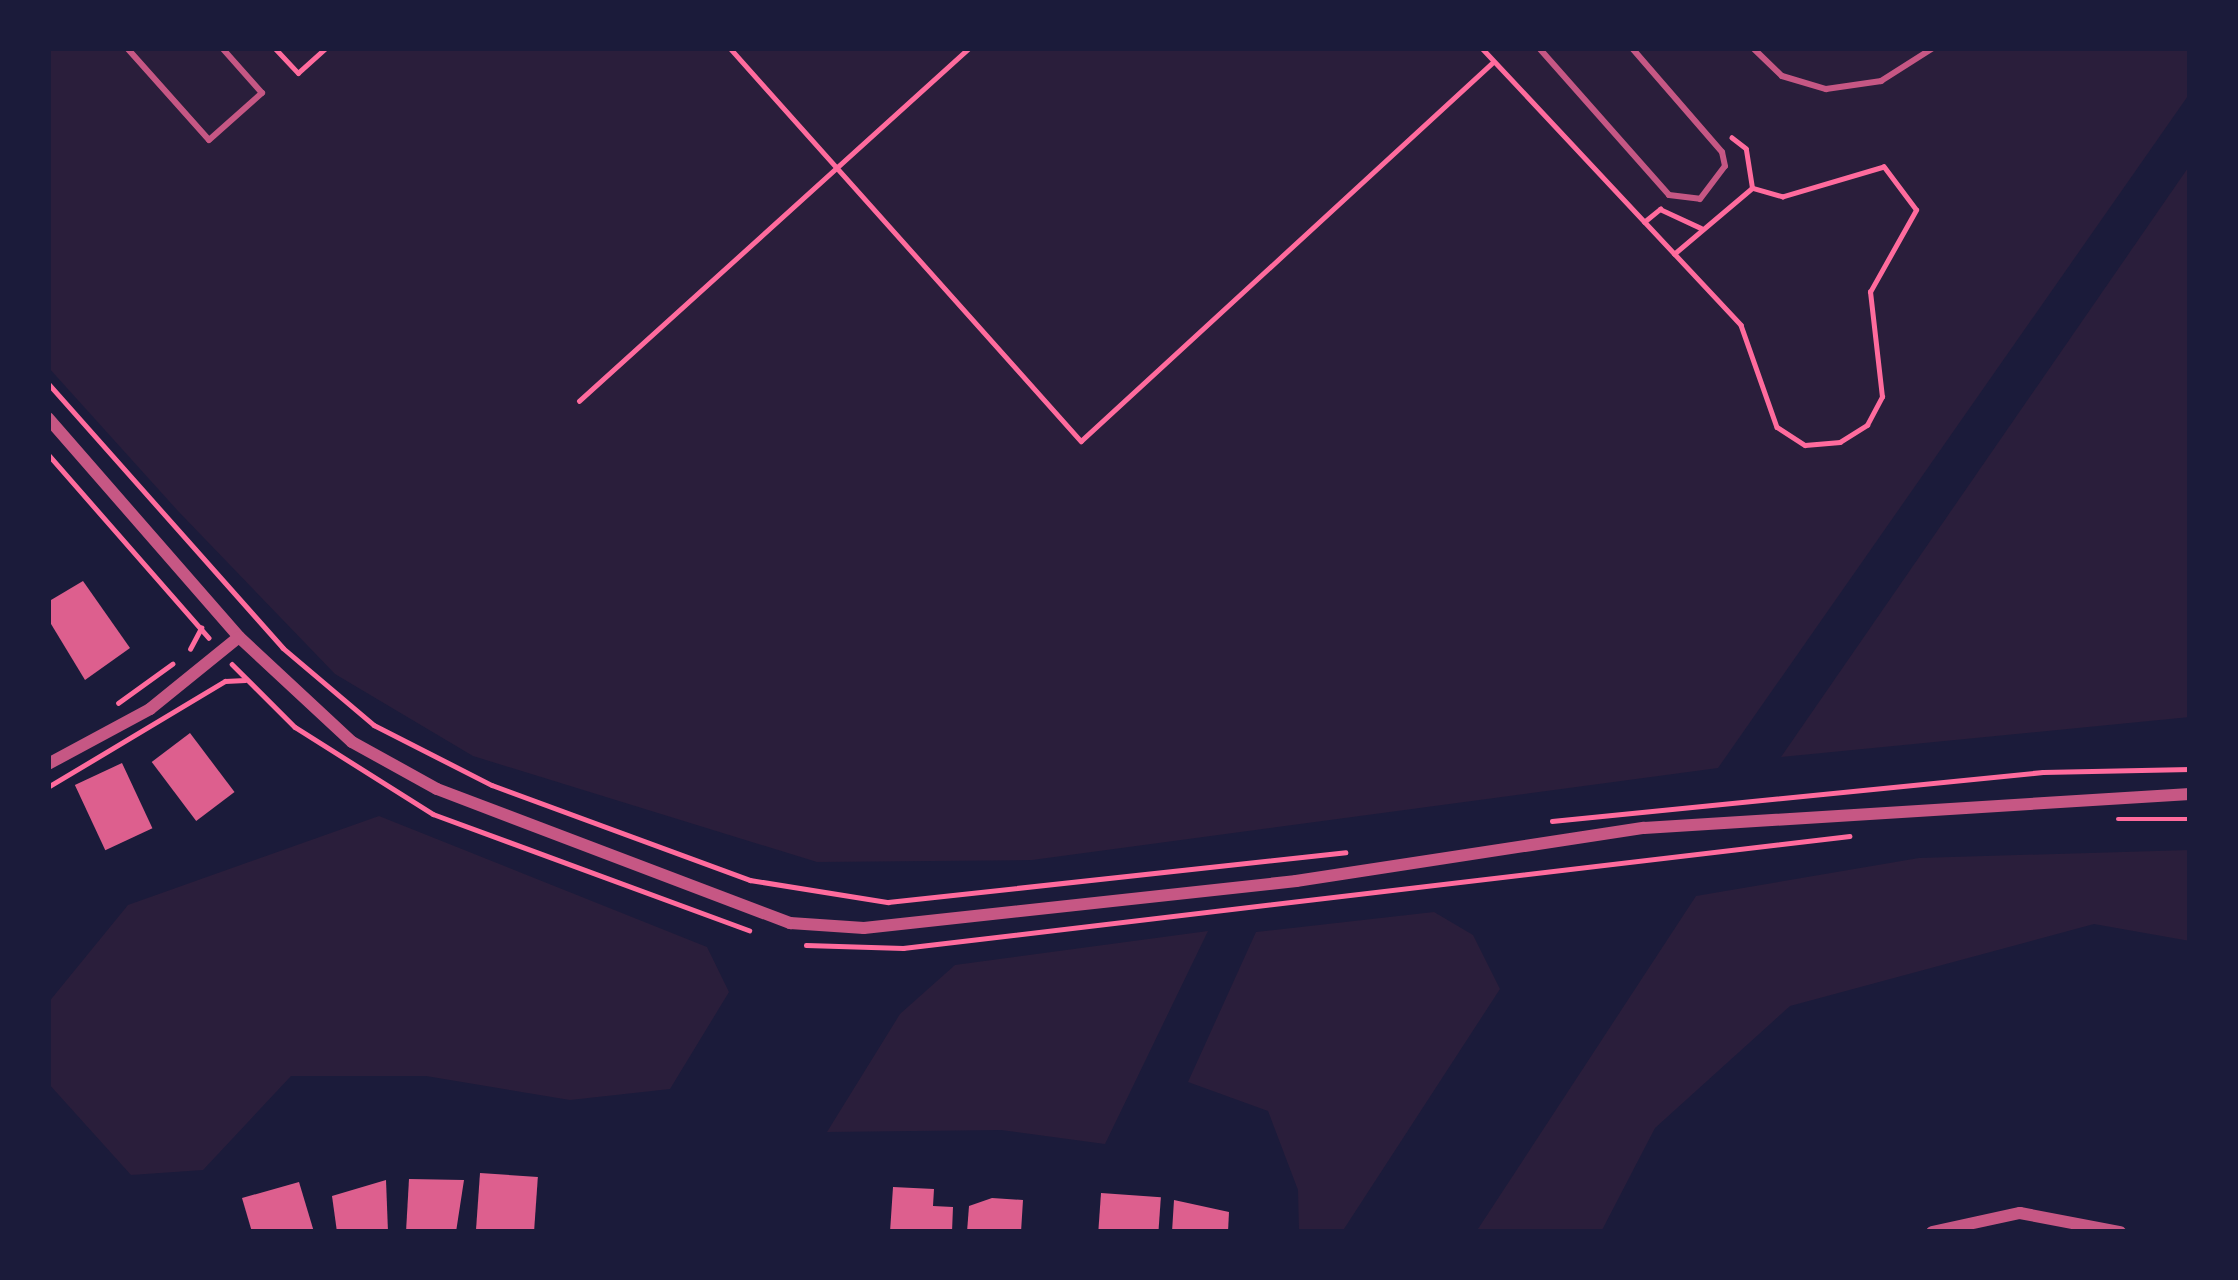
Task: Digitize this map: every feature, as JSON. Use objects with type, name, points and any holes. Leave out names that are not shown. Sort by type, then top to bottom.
[{"type":"street","points":[[48,418],[239,638],[352,742],[436,789],[790,922],[864,928],[1296,881],[1644,828],[2190,794]]},
{"type":"street","points":[[48,764],[151,709],[239,638]]},
{"type":"street","points":[[1932,1232],[2020,1213],[2120,1232]]},
{"type":"lane","points":[[127,48],[209,140],[262,93],[222,48]]},
{"type":"lane","points":[[1539,48],[1684,205],[1716,184],[1719,149],[1632,48]]},
{"type":"lane","points":[[1753,48],[1783,76],[1826,89],[1881,81],[1934,48]]},
{"type":"path","points":[[275,48],[298,73],[326,48]]},
{"type":"path","points":[[730,48],[1081,441],[1494,62]]},
{"type":"path","points":[[579,401],[839,172],[969,48]]},
{"type":"path","points":[[1483,48],[1741,325],[1759,400],[1778,427],[1805,445],[1867,425],[1882,376],[1867,337],[1870,292],[1912,232],[1906,185],[1884,167],[1783,196],[1752,188]]},
{"type":"path","points":[[1719,149],[1736,136],[1752,188]]},
{"type":"path","points":[[1674,254],[1752,188]]},
{"type":"path","points":[[1644,222],[1660,209],[1703,229]]},
{"type":"path","points":[[48,382],[283,648],[374,725],[492,785],[750,880],[888,902],[1363,850]]},
{"type":"path","points":[[48,454],[222,653],[296,727],[433,814],[756,932]]},
{"type":"path","points":[[112,707],[187,653],[201,628]]},
{"type":"path","points":[[1536,824],[1646,804],[2190,769]]},
{"type":"path","points":[[2098,820],[2190,819]]},
{"type":"path","points":[[796,944],[903,948],[1875,834]]},
{"type":"shaded area","points":[[48,48],[2190,48],[2190,93],[1718,768],[1032,860],[817,862],[473,756],[335,674],[178,511],[48,367]]},
{"type":"shaded area","points":[[2190,165],[2190,717],[1781,757]]},
{"type":"shaded area","points":[[379,816],[707,947],[729,992],[670,1089],[570,1100],[426,1076],[291,1076],[203,1170],[131,1175],[48,1083],[48,1003],[128,905]]},
{"type":"shaded area","points":[[2190,850],[2190,941],[2094,924],[1790,1006],[1655,1128],[1601,1232],[1476,1232],[1696,896],[1919,858]]},
{"type":"shaded area","points":[[1434,912],[1473,935],[1500,989],[1342,1232],[1299,1232],[1298,1190],[1268,1111],[1188,1082],[1256,932]]},
{"type":"shaded area","points":[[1208,931],[1105,1144],[1001,1130],[827,1132],[900,1014],[955,965]]},
{"type":"building","points":[[83,581],[130,648],[85,680],[48,619],[51,600]]},
{"type":"building","points":[[190,733],[235,792],[196,821],[152,762]]},
{"type":"building","points":[[122,763],[152,828],[105,850],[75,785]]},
{"type":"building","points":[[480,1173],[538,1177],[534,1232],[476,1230]]},
{"type":"building","points":[[409,1179],[464,1180],[456,1232],[406,1232]]},
{"type":"building","points":[[386,1180],[388,1232],[337,1232],[332,1196]]},
{"type":"building","points":[[299,1182],[314,1232],[252,1232],[242,1198]]},
{"type":"building","points":[[893,1187],[934,1189],[933,1206],[953,1207],[952,1232],[890,1232]]},
{"type":"building","points":[[1101,1193],[1161,1197],[1158,1232],[1098,1232]]},
{"type":"building","points":[[992,1198],[1023,1200],[1021,1232],[967,1232],[969,1206]]},
{"type":"building","points":[[1174,1200],[1229,1212],[1228,1232],[1172,1232]]}]
